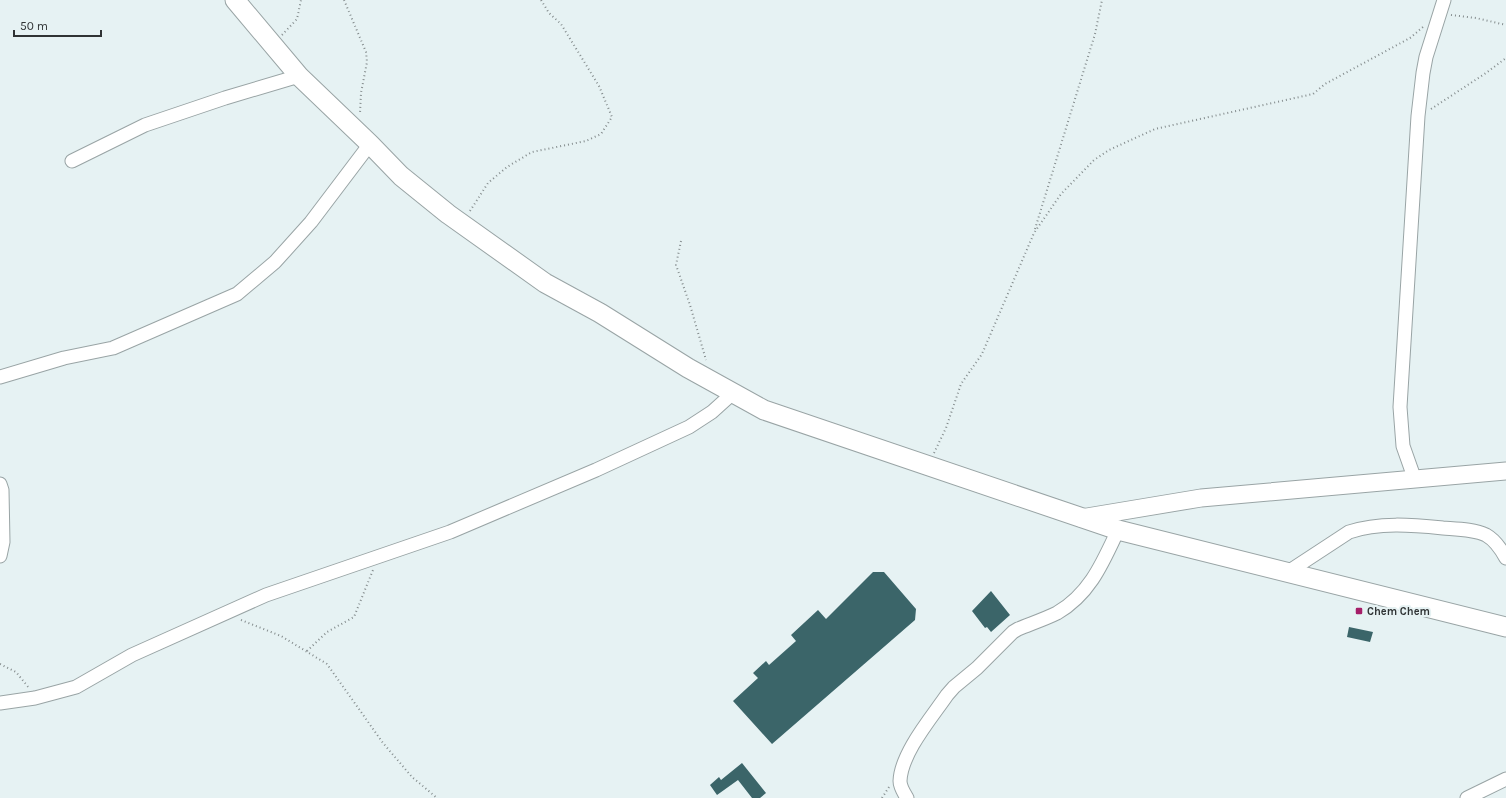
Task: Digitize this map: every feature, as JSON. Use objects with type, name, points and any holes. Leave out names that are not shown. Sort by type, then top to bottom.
[{"type":"highway","points":[[235,0],[299,76],[401,176],[462,224],[545,283],[600,313],[712,381],[764,410],[1118,530],[1506,626]]},
{"type":"main road","points":[[1081,518],[1201,498],[1506,471]]},
{"type":"street","points":[[1415,480],[1403,446],[1400,407],[1418,118],[1426,57],[1444,0]]},
{"type":"street","points":[[72,160],[145,125],[225,98],[299,76]]},
{"type":"street","points":[[0,377],[64,358],[113,348],[237,294],[275,262],[311,222],[364,139]]},
{"type":"street","points":[[0,703],[35,698],[76,687],[132,655],[266,595],[450,532],[596,470],[689,426],[712,412],[733,393]]},
{"type":"street","points":[[0,484],[2,490],[3,542],[0,556]]},
{"type":"street","points":[[1288,572],[1349,532],[1360,528],[1402,524],[1464,529],[1486,535],[1500,546],[1506,558]]},
{"type":"street","points":[[907,798],[902,790],[900,781],[904,760],[947,694],[977,668],[1013,632],[1057,612],[1076,598],[1096,576],[1118,530]]},
{"type":"street","points":[[1466,798],[1506,779]]},
{"type":"path","points":[[272,45],[297,19],[301,0]]},
{"type":"path","points":[[344,0],[366,52],[367,62],[361,93],[364,139]]},
{"type":"path","points":[[462,224],[488,183],[507,167],[532,152],[586,141],[601,134],[612,117],[599,86],[561,24],[549,13],[541,0]]},
{"type":"path","points":[[928,466],[946,428],[961,384],[982,354],[1034,233],[1095,34],[1102,0]]},
{"type":"path","points":[[1440,14],[1476,18],[1506,25]]},
{"type":"path","points":[[1034,233],[1061,194],[1094,160],[1108,150],[1155,129],[1313,94],[1324,84],[1412,36],[1424,26]]},
{"type":"path","points":[[1418,118],[1506,58]]},
{"type":"path","points":[[681,241],[676,265],[690,305],[712,381]]},
{"type":"path","points":[[306,651],[327,632],[354,617],[379,556]]},
{"type":"path","points":[[225,613],[281,636],[327,664],[383,743],[412,777],[436,798]]},
{"type":"path","points":[[0,664],[16,672],[26,682],[35,698]]},
{"type":"building","points":[[873,572],[884,572],[916,609],[915,620],[772,744],[733,701],[758,678],[753,673],[766,661],[769,665],[796,641],[791,635],[818,610],[826,619]]},
{"type":"building","points":[[991,591],[1010,615],[991,632],[987,627],[985,628],[972,611]]},
{"type":"building","points":[[1349,627],[1373,632],[1370,642],[1347,637]]},
{"type":"building","points":[[742,763],[766,793],[760,798],[752,798],[738,780],[717,795],[710,785],[719,777],[721,780]]},
{"type":"place","name":"Chem Chem","points":[[1359,611]]}]
